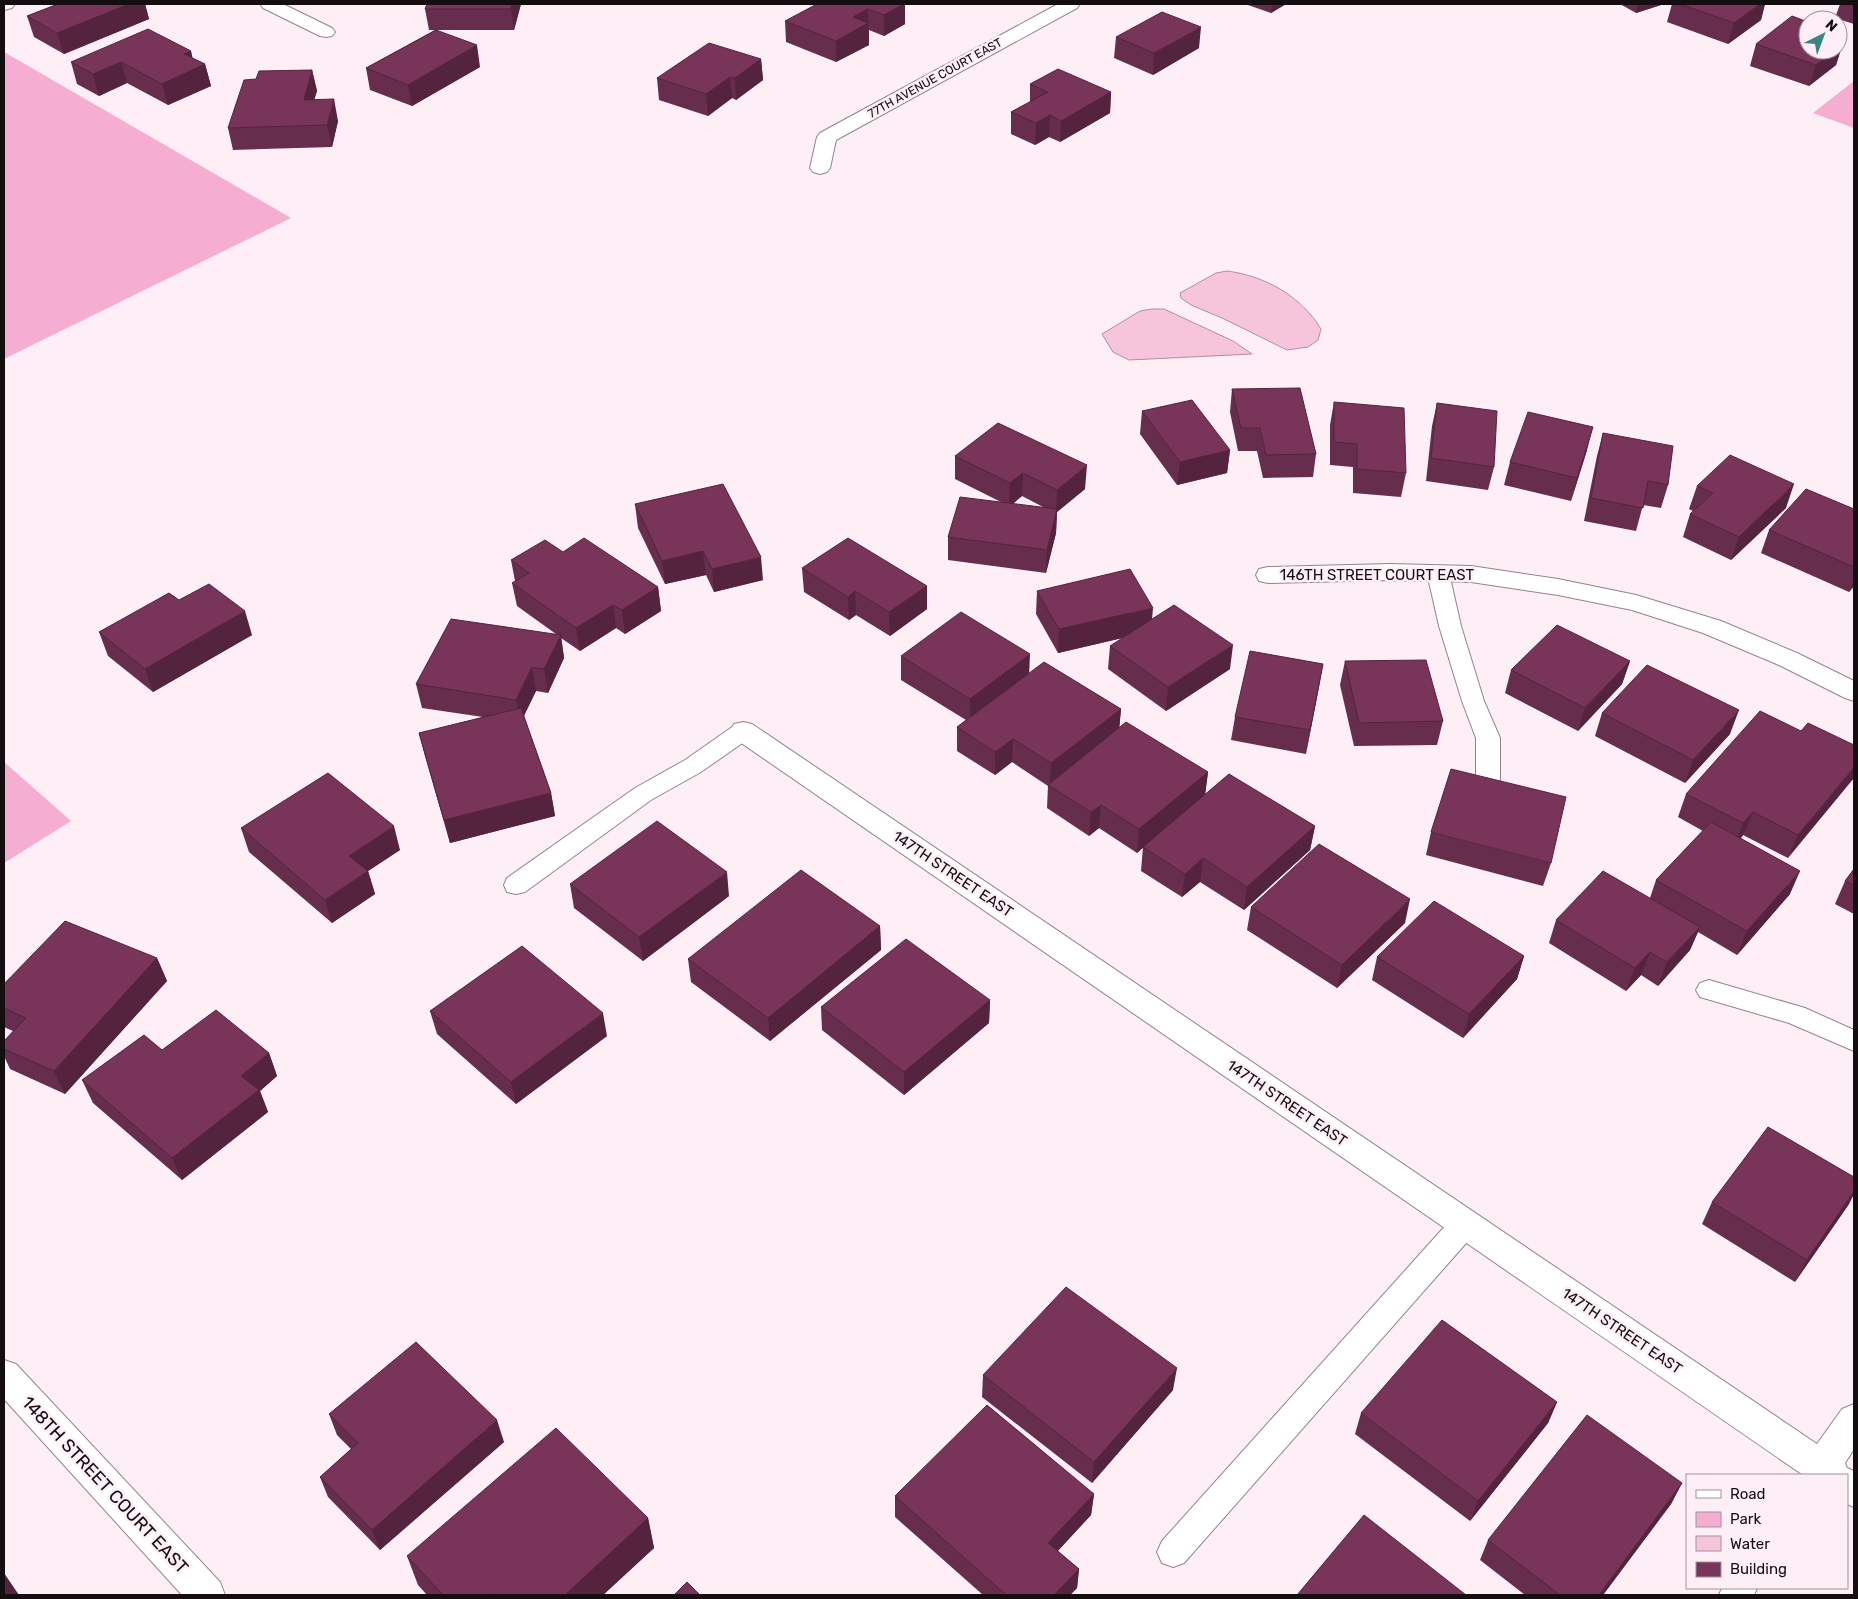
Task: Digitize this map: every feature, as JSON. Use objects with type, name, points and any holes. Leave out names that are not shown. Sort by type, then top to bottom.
[{"type":"street","points":[[269,4],[326,32]]},
{"type":"street","name":"77TH AVENUE COURT EAST","points":[[820,168],[827,136],[1071,4]]},
{"type":"street","name":"146TH STREET COURT EAST","points":[[1268,575],[1471,574],[1558,587],[1636,603],[1712,627],[1788,659],[1854,692]]},
{"type":"street","name":"147TH STREET EAST","points":[[743,730],[1465,1224],[1826,1474]]},
{"type":"street","name":"148TH STREET COURT EAST","points":[[4,1375],[207,1595]]},
{"type":"street","points":[[1830,1474],[1854,1420]]},
{"type":"lane","points":[[1438,573],[1453,635],[1473,702],[1488,738],[1488,784]]},
{"type":"lane","points":[[516,885],[643,794],[693,766],[743,730]]},
{"type":"lane","points":[[1709,990],[1796,1015],[1854,1041]]},
{"type":"lane","points":[[1173,1552],[1465,1224]]},
{"type":"green space","points":[[4,52],[291,218],[4,359]]},
{"type":"green space","points":[[1854,81],[1854,128],[1813,113]]},
{"type":"green space","points":[[4,762],[71,821],[4,863]]},
{"type":"water","points":[[1227,271],[1268,283],[1292,297],[1313,317],[1321,329],[1318,340],[1308,347],[1287,350],[1191,305],[1181,298],[1180,293],[1216,273]]},
{"type":"water","points":[[1164,309],[1233,341],[1252,354],[1129,360],[1113,352],[1102,334],[1140,311]]},
{"type":"building","points":[[58,4],[129,4],[57,33],[27,16]]},
{"type":"building","points":[[427,4],[512,4],[511,9],[425,9]]},
{"type":"building","points":[[817,4],[904,4],[884,15],[868,9],[853,17],[868,23],[836,41],[785,21]]},
{"type":"building","points":[[1680,4],[1760,4],[1734,23]]},
{"type":"building","points":[[1162,12],[1201,27],[1154,53],[1116,37]]},
{"type":"building","points":[[1792,16],[1798,18],[1798,59],[1756,44]]},
{"type":"building","points":[[148,29],[191,51],[184,54],[205,64],[162,84],[121,62],[93,74],[71,62]]},
{"type":"building","points":[[436,30],[477,45],[408,85],[366,68]]},
{"type":"building","points":[[709,43],[761,59],[735,78],[730,77],[706,94],[657,78]]},
{"type":"building","points":[[1802,60],[1822,60],[1816,65]]},
{"type":"building","points":[[1058,69],[1111,92],[1061,121],[1050,115],[1036,123],[1011,112],[1048,92],[1030,84]]},
{"type":"building","points":[[312,70],[304,100],[334,99],[327,125],[228,128],[244,80],[256,79],[259,71]]},
{"type":"building","points":[[1300,388],[1316,454],[1266,455],[1260,428],[1241,428],[1232,389]]},
{"type":"building","points":[[1192,400],[1230,450],[1180,462],[1142,411]]},
{"type":"building","points":[[1334,402],[1404,408],[1406,473],[1357,469],[1357,444],[1334,442]]},
{"type":"building","points":[[1437,403],[1497,411],[1494,467],[1431,458]]},
{"type":"building","points":[[1528,412],[1593,427],[1577,478],[1510,462]]},
{"type":"building","points":[[998,423],[1087,465],[1057,490],[1023,473],[1010,483],[955,456]]},
{"type":"building","points":[[1603,433],[1673,446],[1668,485],[1648,481],[1643,508],[1591,498]]},
{"type":"building","points":[[1730,455],[1794,484],[1739,537],[1690,514],[1713,493],[1697,486]]},
{"type":"building","points":[[723,484],[761,557],[712,569],[703,551],[662,561],[635,504]]},
{"type":"building","points":[[1806,489],[1854,509],[1854,567],[1769,530]]},
{"type":"building","points":[[960,497],[1057,509],[1047,550],[948,537]]},
{"type":"building","points":[[584,538],[658,587],[622,610],[613,605],[576,628],[512,583],[529,573],[511,560],[545,540],[563,552]]},
{"type":"building","points":[[848,538],[927,586],[889,612],[855,591],[848,597],[802,568]]},
{"type":"building","points":[[1130,569],[1153,608],[1059,629],[1037,591]]},
{"type":"building","points":[[209,584],[245,611],[145,669],[99,632],[169,593],[179,600]]},
{"type":"building","points":[[1174,605],[1233,645],[1168,687],[1110,646]]},
{"type":"building","points":[[961,612],[1030,654],[970,699],[901,656]]},
{"type":"building","points":[[451,619],[561,635],[544,669],[532,667],[516,700],[416,684]]},
{"type":"building","points":[[1557,625],[1630,661],[1585,708],[1511,670]]},
{"type":"building","points":[[1250,651],[1323,664],[1310,730],[1235,717]]},
{"type":"building","points":[[1426,660],[1443,721],[1359,723],[1345,661]]},
{"type":"building","points":[[1044,662],[1121,709],[1051,763],[1013,739],[995,752],[957,727]]},
{"type":"building","points":[[1647,665],[1739,710],[1693,760],[1602,713]]},
{"type":"building","points":[[521,708],[551,793],[444,820],[419,733]]},
{"type":"building","points":[[1760,711],[1801,731],[1808,723],[1854,745],[1854,767],[1798,835],[1753,812],[1743,823],[1686,794]]},
{"type":"building","points":[[1126,722],[1208,772],[1139,829],[1101,805],[1091,812],[1048,785]]},
{"type":"building","points":[[1451,769],[1566,797],[1551,863],[1431,832]]},
{"type":"building","points":[[328,773],[394,826],[349,856],[368,871],[325,900],[241,828]]},
{"type":"building","points":[[1229,774],[1315,826],[1247,887],[1203,858],[1185,874],[1143,847]]},
{"type":"building","points":[[657,821],[727,872],[639,937],[570,884]]},
{"type":"building","points":[[1711,822],[1800,871],[1747,931],[1656,880]]},
{"type":"building","points":[[1319,844],[1410,899],[1342,965],[1251,907]]},
{"type":"building","points":[[1854,869],[1854,885],[1845,881]]},
{"type":"building","points":[[801,870],[880,926],[768,1018],[688,959]]},
{"type":"building","points":[[1603,871],[1700,927],[1667,962],[1650,952],[1635,968],[1556,920]]},
{"type":"building","points":[[1434,901],[1524,956],[1469,1014],[1377,957]]},
{"type":"building","points":[[65,921],[157,958],[54,1071],[4,1049],[4,1041],[26,1018],[4,1008],[4,984]]},
{"type":"building","points":[[906,939],[990,1000],[904,1072],[821,1007]]},
{"type":"building","points":[[522,946],[603,1013],[511,1082],[430,1011]]},
{"type":"building","points":[[216,1010],[269,1053],[241,1076],[259,1090],[172,1158],[82,1080],[144,1035],[162,1050]]},
{"type":"building","points":[[1768,1127],[1854,1177],[1854,1191],[1807,1260],[1712,1202]]},
{"type":"building","points":[[1066,1287],[1177,1368],[1094,1462],[983,1375]]},
{"type":"building","points":[[1442,1320],[1557,1402],[1478,1501],[1361,1413]]},
{"type":"building","points":[[416,1342],[497,1420],[372,1530],[320,1477],[358,1443],[329,1414]]},
{"type":"building","points":[[987,1405],[1094,1494],[1048,1543],[1079,1569],[1054,1595],[1006,1595],[895,1496]]},
{"type":"building","points":[[1587,1415],[1682,1483],[1599,1595],[1560,1595],[1488,1540]]},
{"type":"building","points":[[556,1428],[648,1518],[565,1595],[443,1595],[407,1556]]},
{"type":"building","points":[[1364,1515],[1466,1595],[1297,1595]]},
{"type":"building","points":[[687,1582],[700,1595],[674,1595]]}]
